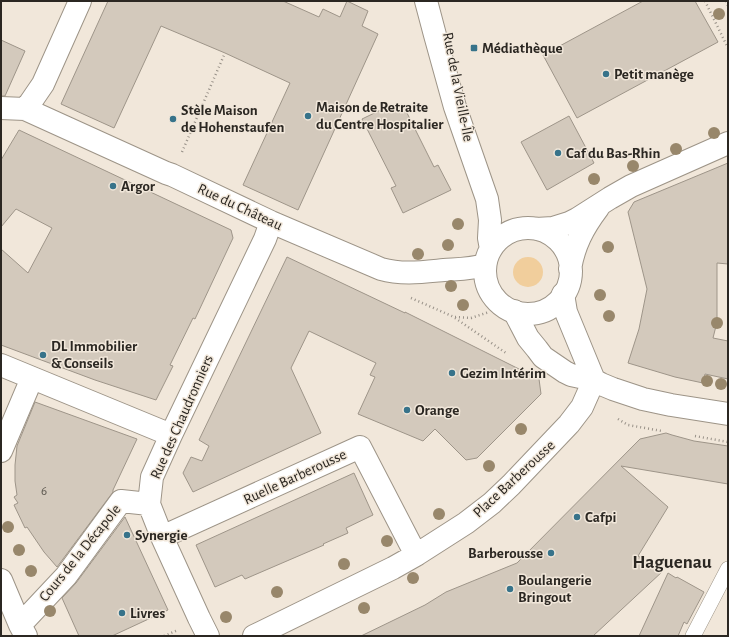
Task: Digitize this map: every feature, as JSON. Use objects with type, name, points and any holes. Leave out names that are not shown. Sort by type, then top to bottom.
[{"type":"street","points":[[25,109],[43,84],[80,1]]},
{"type":"street","name":"Rue de la Vieille-Île","points":[[426,1],[434,35],[455,107],[487,199],[490,220],[488,257]]},
{"type":"street","name":"Rue de la Vieille-Île","points":[[438,1],[448,32],[459,76],[470,150]]},
{"type":"street","name":"Rue du Château","points":[[1,108],[25,109],[172,175],[271,222],[381,269],[391,272],[418,273],[475,268],[488,257]]},
{"type":"street","points":[[603,203],[586,226],[578,241],[572,257],[569,282],[564,294],[559,300],[542,311],[528,314],[514,311],[502,305],[493,296],[489,290],[485,278],[488,257],[498,240],[508,233],[518,229],[553,228],[569,223],[663,165],[728,143]]},
{"type":"street","points":[[487,199],[510,221],[548,233],[558,241],[566,251],[570,263],[570,270]]},
{"type":"street","name":"Rue des Chaudronniers","points":[[208,636],[162,537],[149,504],[152,478],[171,435],[265,239],[271,222]]},
{"type":"street","points":[[564,294],[566,312],[594,380]]},
{"type":"street","points":[[514,311],[528,338],[543,356],[571,375],[594,380],[613,389],[643,399],[728,414]]},
{"type":"street","points":[[1,365],[171,435]]},
{"type":"street","points":[[1,451],[32,378]]},
{"type":"street","name":"Place Barberousse","points":[[254,636],[393,568],[466,523],[492,503],[555,440],[577,415],[586,400],[594,380]]},
{"type":"street","name":"Ruelle Barberousse","points":[[162,537],[360,447],[416,555]]},
{"type":"street","name":"Cours de la Décapole","points":[[1,580],[23,630],[66,576],[121,501],[149,504]]},
{"type":"lane","points":[[693,636],[728,569]]},
{"type":"path","points":[[705,1],[728,48]]},
{"type":"path","points":[[726,1],[728,6]]},
{"type":"path","points":[[180,156],[225,53]]},
{"type":"path","points":[[164,636],[182,628]]},
{"type":"shaded area","points":[[528,257],[539,261],[543,272],[539,283],[528,287],[517,283],[513,272],[517,261]]},
{"type":"building","name":"Maison de Retraite du Centre Hospitalier","points":[[108,1],[283,1],[319,17],[323,9],[340,17],[347,1],[368,11],[362,26],[378,34],[298,210],[243,185],[290,83],[225,53],[161,26],[114,128],[61,104]]},
{"type":"building","name":"Petit manège","points":[[643,1],[695,1],[718,42],[577,118],[543,55]]},
{"type":"building","points":[[1,40],[25,51],[5,96],[1,96]]},
{"type":"building","points":[[403,105],[434,167],[438,165],[451,190],[403,213],[391,188],[396,186],[362,119],[389,106],[391,111]]},
{"type":"building","name":"Caf du Bas-Rhin","points":[[569,116],[594,163],[547,190],[521,142]]},
{"type":"building","points":[[19,130],[231,230],[233,238],[195,319],[193,318],[170,365],[173,366],[156,400],[95,380],[1,345],[1,249],[28,273],[52,228],[16,209],[1,227],[1,160]]},
{"type":"building","points":[[728,163],[728,264],[717,263],[717,322],[713,338],[728,341],[728,379],[705,374],[703,383],[675,377],[628,363],[639,329],[647,289],[628,212],[634,202]]},
{"type":"building","points":[[287,257],[405,312],[539,379],[541,394],[477,458],[466,460],[435,429],[423,441],[358,414],[375,377],[370,375],[376,363],[309,331],[291,368],[321,433],[193,492],[183,473],[191,457],[202,461],[209,446],[199,440]]},
{"type":"building","points":[[35,402],[137,439],[113,492],[57,567],[44,552],[27,527],[25,528],[14,505],[18,503],[14,497],[17,495],[15,465],[17,446]]},
{"type":"building","points":[[666,433],[694,441],[728,446],[728,484],[621,466],[668,507],[638,556],[663,571],[593,636],[361,636],[425,605],[446,592],[517,563],[640,439]]},
{"type":"building","points":[[354,473],[373,515],[346,528],[348,533],[323,544],[324,545],[245,579],[242,575],[215,587],[196,545]]},
{"type":"building","points":[[125,517],[168,610],[112,636],[79,636],[62,598],[76,583]]},
{"type":"building","points":[[668,573],[704,592],[687,624],[684,622],[678,636],[639,636]]},
{"type":"place","name":"Médiathèque","points":[[474,48]]},
{"type":"place","name":"Petit manège","points":[[606,74]]},
{"type":"place","name":"Maison de Retraite du Centre Hospitalier","points":[[308,116]]},
{"type":"place","name":"Stèle Maison de Hohenstaufen","points":[[173,119]]},
{"type":"place","name":"Caf du Bas-Rhin","points":[[558,153]]},
{"type":"place","name":"Argor","points":[[113,186]]},
{"type":"place","name":"DL Immobilier & Conseils","points":[[43,355]]},
{"type":"place","name":"Gezim Intérim","points":[[452,373]]},
{"type":"place","name":"Orange","points":[[407,410]]},
{"type":"place","name":"Cafpi","points":[[577,517]]},
{"type":"place","name":"Synergie","points":[[127,535]]},
{"type":"place","name":"Barberousse","points":[[551,553]]},
{"type":"place","name":"Boulangerie Bringout","points":[[510,589]]},
{"type":"place","name":"Livres","points":[[122,613]]},
{"type":"district","name":"Haguenau","points":[[672,562]]}]
